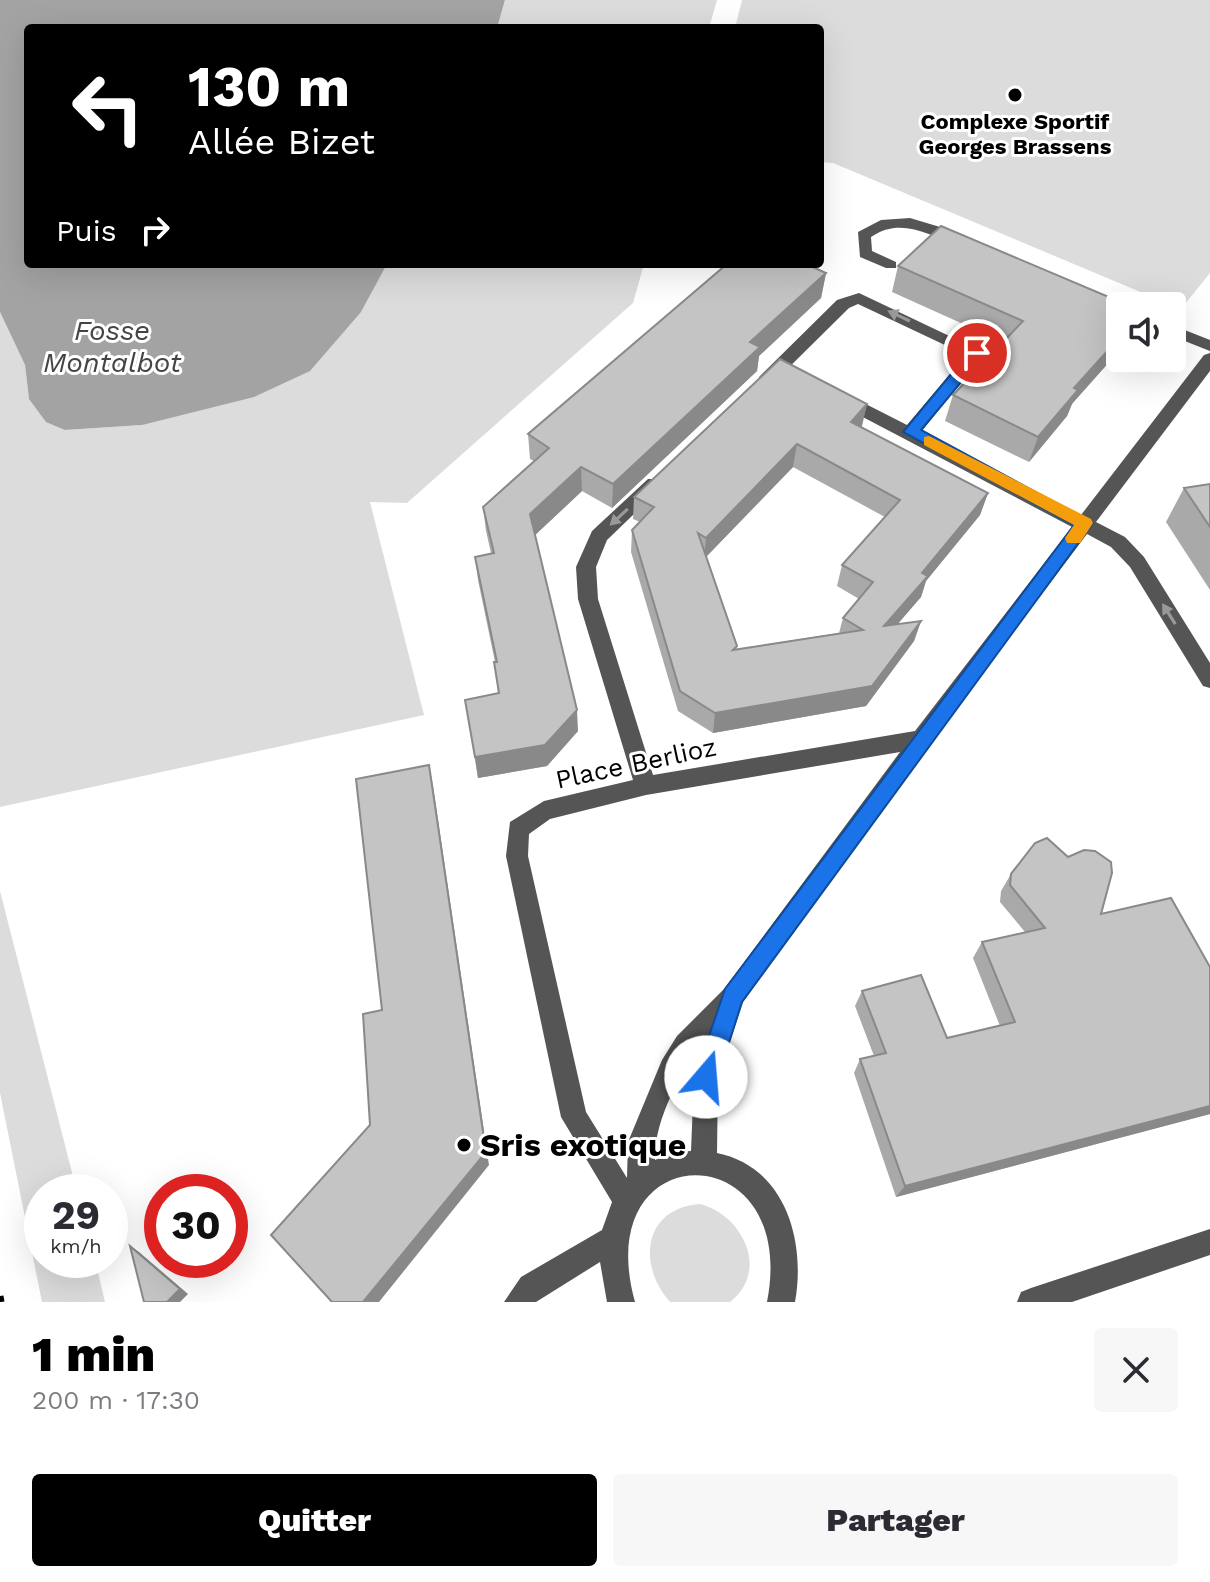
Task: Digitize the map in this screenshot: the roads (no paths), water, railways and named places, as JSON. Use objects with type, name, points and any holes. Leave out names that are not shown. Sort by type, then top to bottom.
[{"type":"street","points":[[891,265],[865,254],[863,235],[875,224],[898,221],[929,227],[973,245]]},
{"type":"street","points":[[756,390],[785,372],[843,304],[859,298],[977,353],[911,432]]},
{"type":"street","points":[[1186,336],[1210,346]]},
{"type":"street","points":[[621,1302],[611,1271],[611,1240],[635,1191],[641,1142],[671,1069],[686,1045],[733,996],[921,739],[1210,359]]},
{"type":"street","points":[[831,394],[911,432],[1118,542],[1137,562],[1210,680]]},
{"type":"street","points":[[646,786],[588,599],[586,567],[599,536],[666,473]]},
{"type":"street","name":"Place Berlioz","points":[[635,1191],[574,1117],[517,856],[518,829],[544,811],[646,786],[921,739]]},
{"type":"street","points":[[704,1163],[706,1077],[733,996]]},
{"type":"street","points":[[635,1191],[672,1165],[704,1163],[739,1175],[768,1201],[781,1225],[788,1252],[787,1279],[781,1302]]},
{"type":"street","points":[[518,1302],[531,1287],[611,1240]]},
{"type":"street","points":[[1031,1302],[1210,1242]]},
{"type":"water","name":"Fosse Montalbot","points":[[0,0],[505,0],[498,24],[24,24],[24,268],[385,268],[361,312],[310,371],[254,397],[142,425],[65,430],[46,422],[29,399],[25,365],[0,312]]},
{"type":"railway","points":[[0,1296],[1,1302]]},
{"type":"place","name":"Complexe Sportif Georges Brassens","points":[[1015,95]]},
{"type":"place","name":"Sris exotique","points":[[464,1145]]}]
